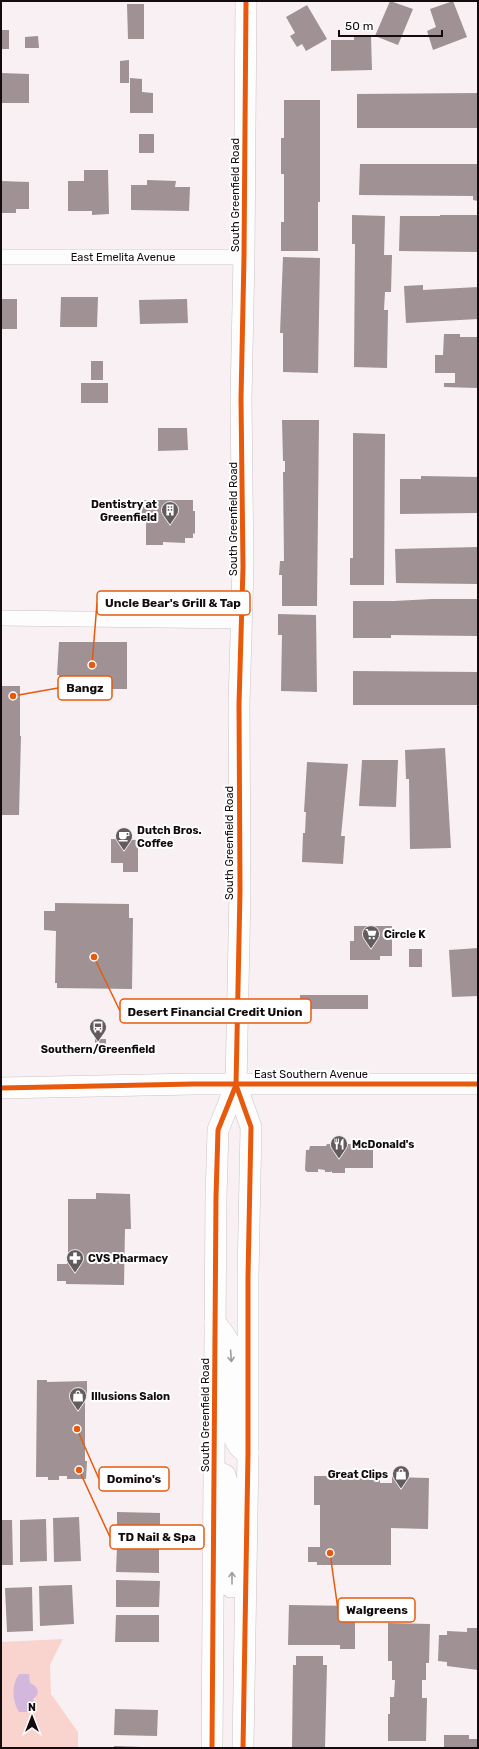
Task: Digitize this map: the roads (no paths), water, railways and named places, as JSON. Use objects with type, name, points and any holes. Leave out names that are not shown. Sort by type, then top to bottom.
[{"type":"main road","name":"South Greenfield Road","points":[[243,1748],[251,1127],[236,1084],[242,621],[243,474],[241,399],[244,257],[246,1]]},
{"type":"main road","name":"South Greenfield Road","points":[[212,1748],[218,1130],[236,1084]]},
{"type":"main road","name":"East Southern Avenue","points":[[1,1088],[236,1084],[478,1084]]},
{"type":"main road","points":[[215,1322],[230,1345],[234,1438],[241,1450],[248,1453]]},
{"type":"main road","points":[[215,1471],[225,1475],[231,1491],[232,1590],[245,1629]]},
{"type":"street","name":"East Emelita Avenue","points":[[1,257],[244,257]]},
{"type":"street","points":[[1,618],[242,621]]},
{"type":"place","name":"Dentistry at Greenfield","points":[[170,525]]},
{"type":"place","name":"Uncle Bear's Grill & Tap","points":[[92,665]]},
{"type":"place","name":"Bangz","points":[[13,696]]},
{"type":"place","name":"Dutch Bros. Coffee","points":[[124,851]]},
{"type":"place","name":"Circle K","points":[[371,949]]},
{"type":"place","name":"Desert Financial Credit Union","points":[[94,957]]},
{"type":"place","name":"Southern/Greenfield","points":[[98,1042]]},
{"type":"place","name":"McDonald's","points":[[339,1159]]},
{"type":"place","name":"CVS Pharmacy","points":[[75,1273]]},
{"type":"place","name":"Illusions Salon","points":[[78,1411]]},
{"type":"place","name":"Domino's","points":[[77,1429]]},
{"type":"place","name":"TD Nail & Spa","points":[[79,1470]]},
{"type":"place","name":"Great Clips","points":[[401,1489]]},
{"type":"place","name":"Walgreens","points":[[330,1553]]}]
